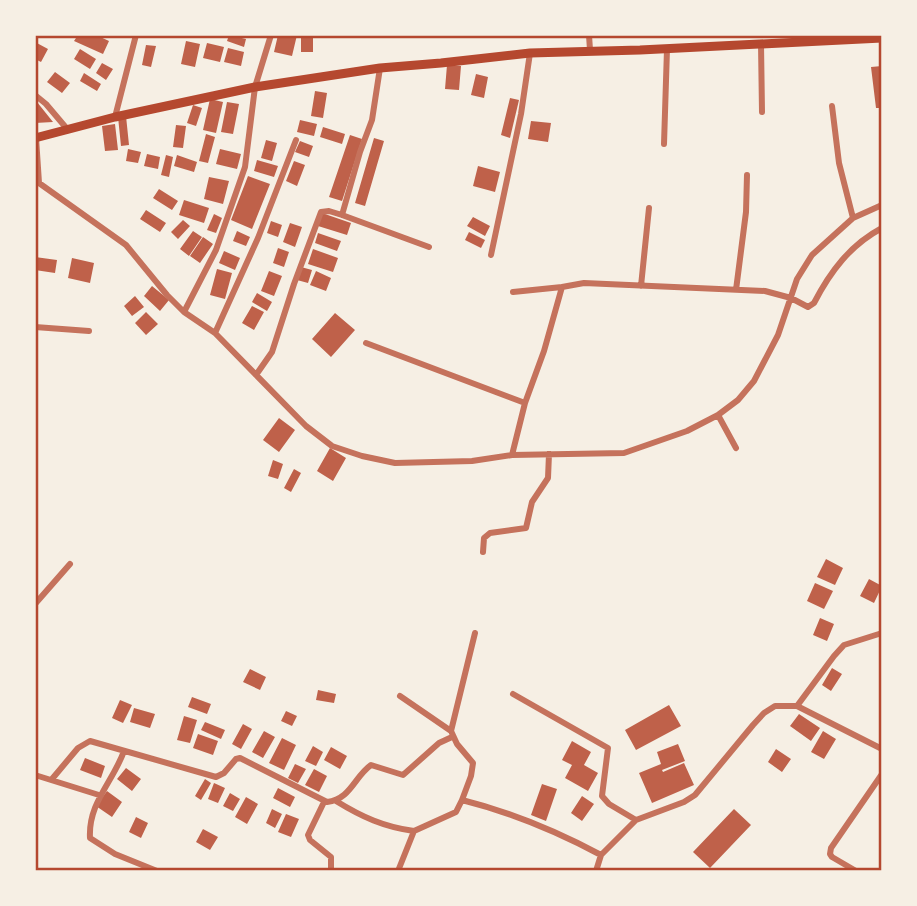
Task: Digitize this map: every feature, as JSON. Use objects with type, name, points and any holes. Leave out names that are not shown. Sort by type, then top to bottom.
[{"type":"main road","points":[[35,138],[115,117],[256,88],[380,68],[530,53],[882,38]]},
{"type":"street","points":[[115,117],[136,35]]},
{"type":"street","points":[[184,312],[216,250],[245,167],[256,88],[271,35]]},
{"type":"street","points":[[589,35],[590,50]]},
{"type":"street","points":[[761,44],[762,112]]},
{"type":"street","points":[[664,144],[667,49]]},
{"type":"street","points":[[491,255],[522,114],[530,53]]},
{"type":"street","points":[[342,215],[372,120],[380,68]]},
{"type":"street","points":[[35,95],[68,130]]},
{"type":"street","points":[[832,106],[839,163],[853,218]]},
{"type":"street","points":[[35,138],[37,184],[126,245],[184,312],[215,333],[306,426],[332,446],[395,463],[472,461],[512,455],[624,453],[719,417],[754,381],[794,300],[797,278],[812,255],[853,218],[882,205]]},
{"type":"street","points":[[215,333],[258,238],[296,140]]},
{"type":"street","points":[[736,290],[744,231],[747,174]]},
{"type":"street","points":[[641,286],[649,208]]},
{"type":"street","points":[[256,374],[272,352],[293,284],[319,215],[323,211],[342,215],[429,247]]},
{"type":"street","points":[[513,292],[584,284],[765,291],[804,306],[814,303],[846,254],[882,228]]},
{"type":"street","points":[[512,455],[525,403],[544,351],[562,287]]},
{"type":"street","points":[[35,327],[89,331]]},
{"type":"street","points":[[366,343],[525,403]]},
{"type":"street","points":[[719,417],[736,448]]},
{"type":"street","points":[[483,552],[484,538],[490,533],[526,528],[532,502],[548,478],[549,454]]},
{"type":"street","points":[[35,604],[70,564]]},
{"type":"street","points":[[52,779],[86,741],[216,777],[240,758],[324,802],[336,801],[346,795],[367,768],[375,765],[403,775],[451,734],[475,633]]},
{"type":"street","points":[[797,706],[844,645],[882,633]]},
{"type":"street","points":[[513,694],[608,748],[602,796],[636,820]]},
{"type":"street","points":[[336,801],[380,825],[414,831],[456,812],[471,776],[473,763],[451,734],[400,696]]},
{"type":"street","points":[[596,871],[601,855],[636,820],[684,802],[695,795],[764,713],[775,706],[797,706],[882,749]]},
{"type":"street","points":[[124,751],[114,776],[99,795],[93,808],[89,826],[90,838],[115,854],[157,871]]},
{"type":"street","points":[[856,871],[832,857],[831,848],[882,774]]},
{"type":"street","points":[[35,775],[99,795]]},
{"type":"street","points":[[462,800],[573,840],[601,855]]},
{"type":"street","points":[[324,802],[308,835],[310,840],[331,857],[331,871]]},
{"type":"street","points":[[398,871],[414,831]]},
{"type":"building","points":[[78,35],[96,35],[109,41],[103,54],[74,41]]},
{"type":"building","points":[[229,35],[246,39],[244,47],[227,41]]},
{"type":"building","points":[[278,35],[297,35],[292,56],[274,52]]},
{"type":"building","points":[[313,35],[313,52],[301,52],[301,36]]},
{"type":"building","points":[[186,41],[200,44],[195,67],[181,64]]},
{"type":"building","points":[[35,42],[48,49],[41,62],[35,59]]},
{"type":"building","points":[[207,43],[224,47],[220,62],[203,58]]},
{"type":"building","points":[[146,45],[156,46],[151,67],[142,65]]},
{"type":"building","points":[[228,48],[244,52],[241,66],[224,62]]},
{"type":"building","points":[[80,49],[96,59],[90,69],[74,59]]},
{"type":"building","points":[[102,63],[113,69],[106,80],[96,73]]},
{"type":"building","points":[[447,65],[461,66],[459,90],[445,89]]},
{"type":"building","points":[[882,66],[882,108],[876,108],[871,67]]},
{"type":"building","points":[[55,72],[70,83],[62,93],[47,82]]},
{"type":"building","points":[[84,73],[101,84],[97,91],[80,81]]},
{"type":"building","points":[[476,74],[488,77],[484,98],[471,95]]},
{"type":"building","points":[[315,91],[327,93],[323,118],[311,116]]},
{"type":"building","points":[[510,98],[519,100],[510,138],[501,135]]},
{"type":"building","points":[[210,99],[223,102],[216,133],[203,130]]},
{"type":"building","points":[[37,102],[53,122],[35,123]]},
{"type":"building","points":[[227,102],[239,104],[233,134],[221,132]]},
{"type":"building","points":[[193,105],[202,108],[196,126],[187,123]]},
{"type":"building","points":[[126,116],[129,145],[121,146],[118,117]]},
{"type":"building","points":[[300,120],[317,124],[314,136],[297,132]]},
{"type":"building","points":[[531,121],[551,123],[548,142],[528,139]]},
{"type":"building","points":[[115,124],[118,150],[105,151],[102,126]]},
{"type":"building","points":[[176,125],[186,126],[183,148],[173,147]]},
{"type":"building","points":[[323,127],[345,134],[342,144],[320,137]]},
{"type":"building","points":[[206,134],[215,137],[208,163],[199,161]]},
{"type":"building","points":[[350,135],[362,139],[342,201],[329,197]]},
{"type":"building","points":[[374,138],[384,141],[365,206],[355,203]]},
{"type":"building","points":[[266,140],[277,143],[272,161],[261,158]]},
{"type":"building","points":[[300,141],[313,146],[309,157],[295,152]]},
{"type":"building","points":[[128,149],[141,152],[138,163],[126,161]]},
{"type":"building","points":[[220,149],[241,154],[237,169],[216,164]]},
{"type":"building","points":[[147,154],[160,157],[158,169],[144,166]]},
{"type":"building","points":[[166,155],[173,157],[169,177],[161,175]]},
{"type":"building","points":[[177,155],[197,162],[194,172],[174,166]]},
{"type":"building","points":[[257,160],[278,166],[274,177],[254,171]]},
{"type":"building","points":[[294,161],[305,165],[297,186],[286,181]]},
{"type":"building","points":[[478,166],[500,172],[495,192],[473,186]]},
{"type":"building","points":[[248,176],[270,184],[252,229],[231,220]]},
{"type":"building","points":[[209,177],[229,181],[223,204],[204,199]]},
{"type":"building","points":[[159,189],[178,201],[172,210],[153,198]]},
{"type":"building","points":[[184,200],[209,208],[204,223],[179,215]]},
{"type":"building","points":[[146,210],[166,223],[160,232],[140,219]]},
{"type":"building","points":[[322,213],[351,223],[347,235],[318,226]]},
{"type":"building","points":[[214,214],[222,218],[216,233],[207,230]]},
{"type":"building","points":[[473,217],[490,226],[485,236],[467,226]]},
{"type":"building","points":[[183,220],[190,226],[178,239],[171,232]]},
{"type":"building","points":[[271,221],[282,225],[278,237],[267,233]]},
{"type":"building","points":[[290,223],[302,227],[295,247],[283,242]]},
{"type":"building","points":[[193,231],[202,237],[189,256],[180,249]]},
{"type":"building","points":[[237,231],[250,237],[246,246],[233,241]]},
{"type":"building","points":[[469,232],[485,240],[481,248],[465,240]]},
{"type":"building","points":[[318,233],[341,241],[337,251],[315,243]]},
{"type":"building","points":[[203,237],[213,244],[200,263],[190,256]]},
{"type":"building","points":[[278,248],[289,252],[284,267],[273,263]]},
{"type":"building","points":[[313,249],[338,258],[333,272],[308,264]]},
{"type":"building","points":[[224,251],[240,258],[235,270],[219,263]]},
{"type":"building","points":[[35,257],[57,260],[55,273],[35,270]]},
{"type":"building","points":[[72,258],[94,263],[90,283],[68,278]]},
{"type":"building","points":[[301,267],[312,270],[308,283],[297,280]]},
{"type":"building","points":[[217,269],[232,273],[225,299],[210,295]]},
{"type":"building","points":[[269,271],[282,276],[274,296],[261,291]]},
{"type":"building","points":[[316,271],[331,278],[326,291],[310,285]]},
{"type":"building","points":[[152,286],[169,300],[160,311],[144,296]]},
{"type":"building","points":[[257,293],[272,302],[267,311],[252,302]]},
{"type":"building","points":[[135,296],[144,307],[132,316],[124,306]]},
{"type":"building","points":[[252,306],[264,312],[254,330],[242,323]]},
{"type":"building","points":[[146,312],[158,324],[146,335],[135,323]]},
{"type":"building","points":[[335,313],[355,330],[331,357],[312,339]]},
{"type":"building","points":[[279,418],[295,430],[279,452],[263,440]]},
{"type":"building","points":[[330,448],[346,458],[333,481],[317,471]]},
{"type":"building","points":[[273,460],[283,464],[278,479],[268,476]]},
{"type":"building","points":[[294,469],[301,473],[291,492],[284,488]]},
{"type":"building","points":[[826,559],[843,568],[835,585],[817,577]]},
{"type":"building","points":[[869,579],[882,586],[874,603],[860,596]]},
{"type":"building","points":[[815,583],[833,591],[824,609],[807,601]]},
{"type":"building","points":[[820,618],[834,624],[827,641],[813,635]]},
{"type":"building","points":[[832,668],[842,674],[831,691],[822,685]]},
{"type":"building","points":[[250,669],[266,677],[260,690],[243,682]]},
{"type":"building","points":[[318,690],[336,694],[334,703],[316,700]]},
{"type":"building","points":[[192,697],[211,704],[207,714],[188,707]]},
{"type":"building","points":[[120,700],[132,705],[123,723],[112,718]]},
{"type":"building","points":[[669,705],[681,726],[636,750],[625,730]]},
{"type":"building","points":[[134,708],[155,714],[150,728],[130,722]]},
{"type":"building","points":[[286,711],[297,716],[292,726],[281,721]]},
{"type":"building","points":[[799,714],[820,728],[811,741],[790,726]]},
{"type":"building","points":[[184,716],[197,720],[190,743],[177,740]]},
{"type":"building","points":[[205,722],[225,730],[221,739],[201,730]]},
{"type":"building","points":[[243,724],[252,729],[241,749],[232,744]]},
{"type":"building","points":[[264,731],[275,737],[263,758],[252,752]]},
{"type":"building","points":[[823,731],[836,739],[824,759],[811,752]]},
{"type":"building","points":[[198,734],[218,741],[213,755],[193,748]]},
{"type":"building","points":[[282,738],[296,745],[284,770],[269,763]]},
{"type":"building","points":[[572,741],[591,752],[584,765],[598,773],[588,791],[565,778],[572,765],[562,760]]},
{"type":"building","points":[[678,744],[685,761],[662,770],[663,772],[684,763],[694,785],[652,803],[639,773],[661,764],[657,752]]},
{"type":"building","points":[[313,746],[323,752],[316,766],[305,761]]},
{"type":"building","points":[[331,747],[347,756],[340,769],[324,760]]},
{"type":"building","points":[[776,749],[791,759],[782,772],[768,762]]},
{"type":"building","points":[[85,758],[105,766],[101,778],[80,770]]},
{"type":"building","points":[[295,764],[306,769],[298,783],[288,778]]},
{"type":"building","points":[[126,768],[141,779],[132,791],[117,779]]},
{"type":"building","points":[[314,769],[327,776],[319,792],[305,785]]},
{"type":"building","points":[[205,779],[211,783],[201,800],[195,796]]},
{"type":"building","points":[[214,783],[225,788],[218,803],[208,799]]},
{"type":"building","points":[[542,784],[557,789],[546,821],[531,815]]},
{"type":"building","points":[[278,788],[295,797],[290,807],[273,798]]},
{"type":"building","points":[[107,791],[122,802],[112,817],[96,806]]},
{"type":"building","points":[[230,793],[240,799],[233,811],[223,806]]},
{"type":"building","points":[[582,796],[594,804],[582,821],[571,813]]},
{"type":"building","points":[[246,797],[258,804],[247,824],[235,817]]},
{"type":"building","points":[[272,809],[282,814],[275,828],[266,823]]},
{"type":"building","points":[[734,809],[751,825],[710,868],[693,852]]},
{"type":"building","points":[[286,814],[299,819],[291,837],[278,832]]},
{"type":"building","points":[[136,817],[148,823],[141,838],[129,832]]},
{"type":"building","points":[[203,829],[218,837],[210,850],[196,842]]}]
